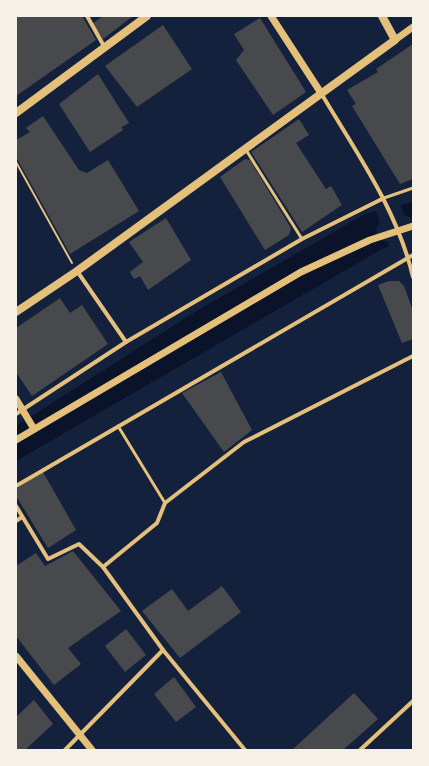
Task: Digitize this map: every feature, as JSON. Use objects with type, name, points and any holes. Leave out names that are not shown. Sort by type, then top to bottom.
[{"type":"main road","points":[[16,112],[147,16]]},
{"type":"main road","points":[[16,312],[77,271],[395,40],[382,16]]},
{"type":"street","points":[[87,16],[105,48]]},
{"type":"street","points":[[272,16],[321,93],[384,198],[404,246],[413,277]]},
{"type":"street","points":[[395,40],[413,27]]},
{"type":"street","points":[[21,413],[126,342],[302,239],[384,198]]},
{"type":"street","points":[[16,440],[301,272],[370,240],[413,226]]},
{"type":"street","points":[[16,486],[413,255]]},
{"type":"street","points":[[77,271],[126,342]]},
{"type":"street","points":[[103,567],[157,523],[165,503],[252,437],[413,356]]},
{"type":"street","points":[[16,399],[21,413],[34,429]]},
{"type":"street","points":[[16,506],[48,559],[79,544],[103,567],[104,571],[163,650],[245,750]]},
{"type":"street","points":[[16,521],[22,517]]},
{"type":"street","points":[[65,750],[163,650]]},
{"type":"street","points":[[16,656],[92,750]]},
{"type":"street","points":[[360,750],[413,701]]},
{"type":"lane","points":[[245,148],[302,239]]},
{"type":"lane","points":[[384,198],[413,188]]},
{"type":"lane","points":[[118,426],[165,503]]},
{"type":"path","points":[[16,162],[77,271]]},
{"type":"water","points":[[413,202],[413,238],[382,249],[16,461],[16,426],[195,312],[365,214]]},
{"type":"pier","points":[[400,203],[404,215],[413,218],[413,240],[390,248],[388,242],[381,240],[377,236],[376,228],[380,222],[375,209]]},
{"type":"building","points":[[16,16],[82,16],[96,40],[16,96]]},
{"type":"building","points":[[103,16],[133,16],[103,39],[92,24]]},
{"type":"building","points":[[260,18],[306,92],[273,115],[236,60],[244,50],[234,34]]},
{"type":"building","points":[[163,25],[192,69],[137,107],[105,66]]},
{"type":"building","points":[[413,44],[413,179],[400,184],[352,106],[356,104],[347,90],[378,72],[376,69]]},
{"type":"building","points":[[98,74],[129,123],[122,127],[123,130],[90,152],[59,104]]},
{"type":"building","points":[[43,116],[79,170],[87,173],[108,160],[139,211],[70,254],[16,157],[16,140],[30,132],[26,128]]},
{"type":"building","points":[[299,119],[309,135],[296,143],[326,189],[331,186],[342,205],[302,232],[251,152]]},
{"type":"building","points":[[245,159],[250,160],[291,228],[289,235],[265,250],[220,177]]},
{"type":"building","points":[[166,218],[191,260],[148,290],[140,276],[134,279],[130,272],[143,262],[129,242]]},
{"type":"building","points":[[389,281],[399,281],[404,286],[413,311],[413,339],[402,343],[378,285]]},
{"type":"building","points":[[60,298],[70,313],[82,305],[108,344],[32,396],[16,372],[16,328]]},
{"type":"building","points":[[221,372],[252,430],[224,452],[182,393]]},
{"type":"building","points":[[43,472],[76,530],[48,548],[16,496],[16,489]]},
{"type":"building","points":[[73,551],[121,611],[68,648],[81,664],[54,685],[16,636],[16,566],[36,553],[45,566]]},
{"type":"building","points":[[222,586],[241,612],[180,658],[142,611],[172,589],[188,611]]},
{"type":"building","points":[[126,629],[146,655],[125,672],[105,646]]},
{"type":"building","points":[[174,677],[196,707],[176,722],[154,694]]},
{"type":"building","points":[[354,693],[378,719],[343,750],[292,750]]},
{"type":"building","points":[[34,700],[53,724],[25,750],[16,750],[16,717]]}]
